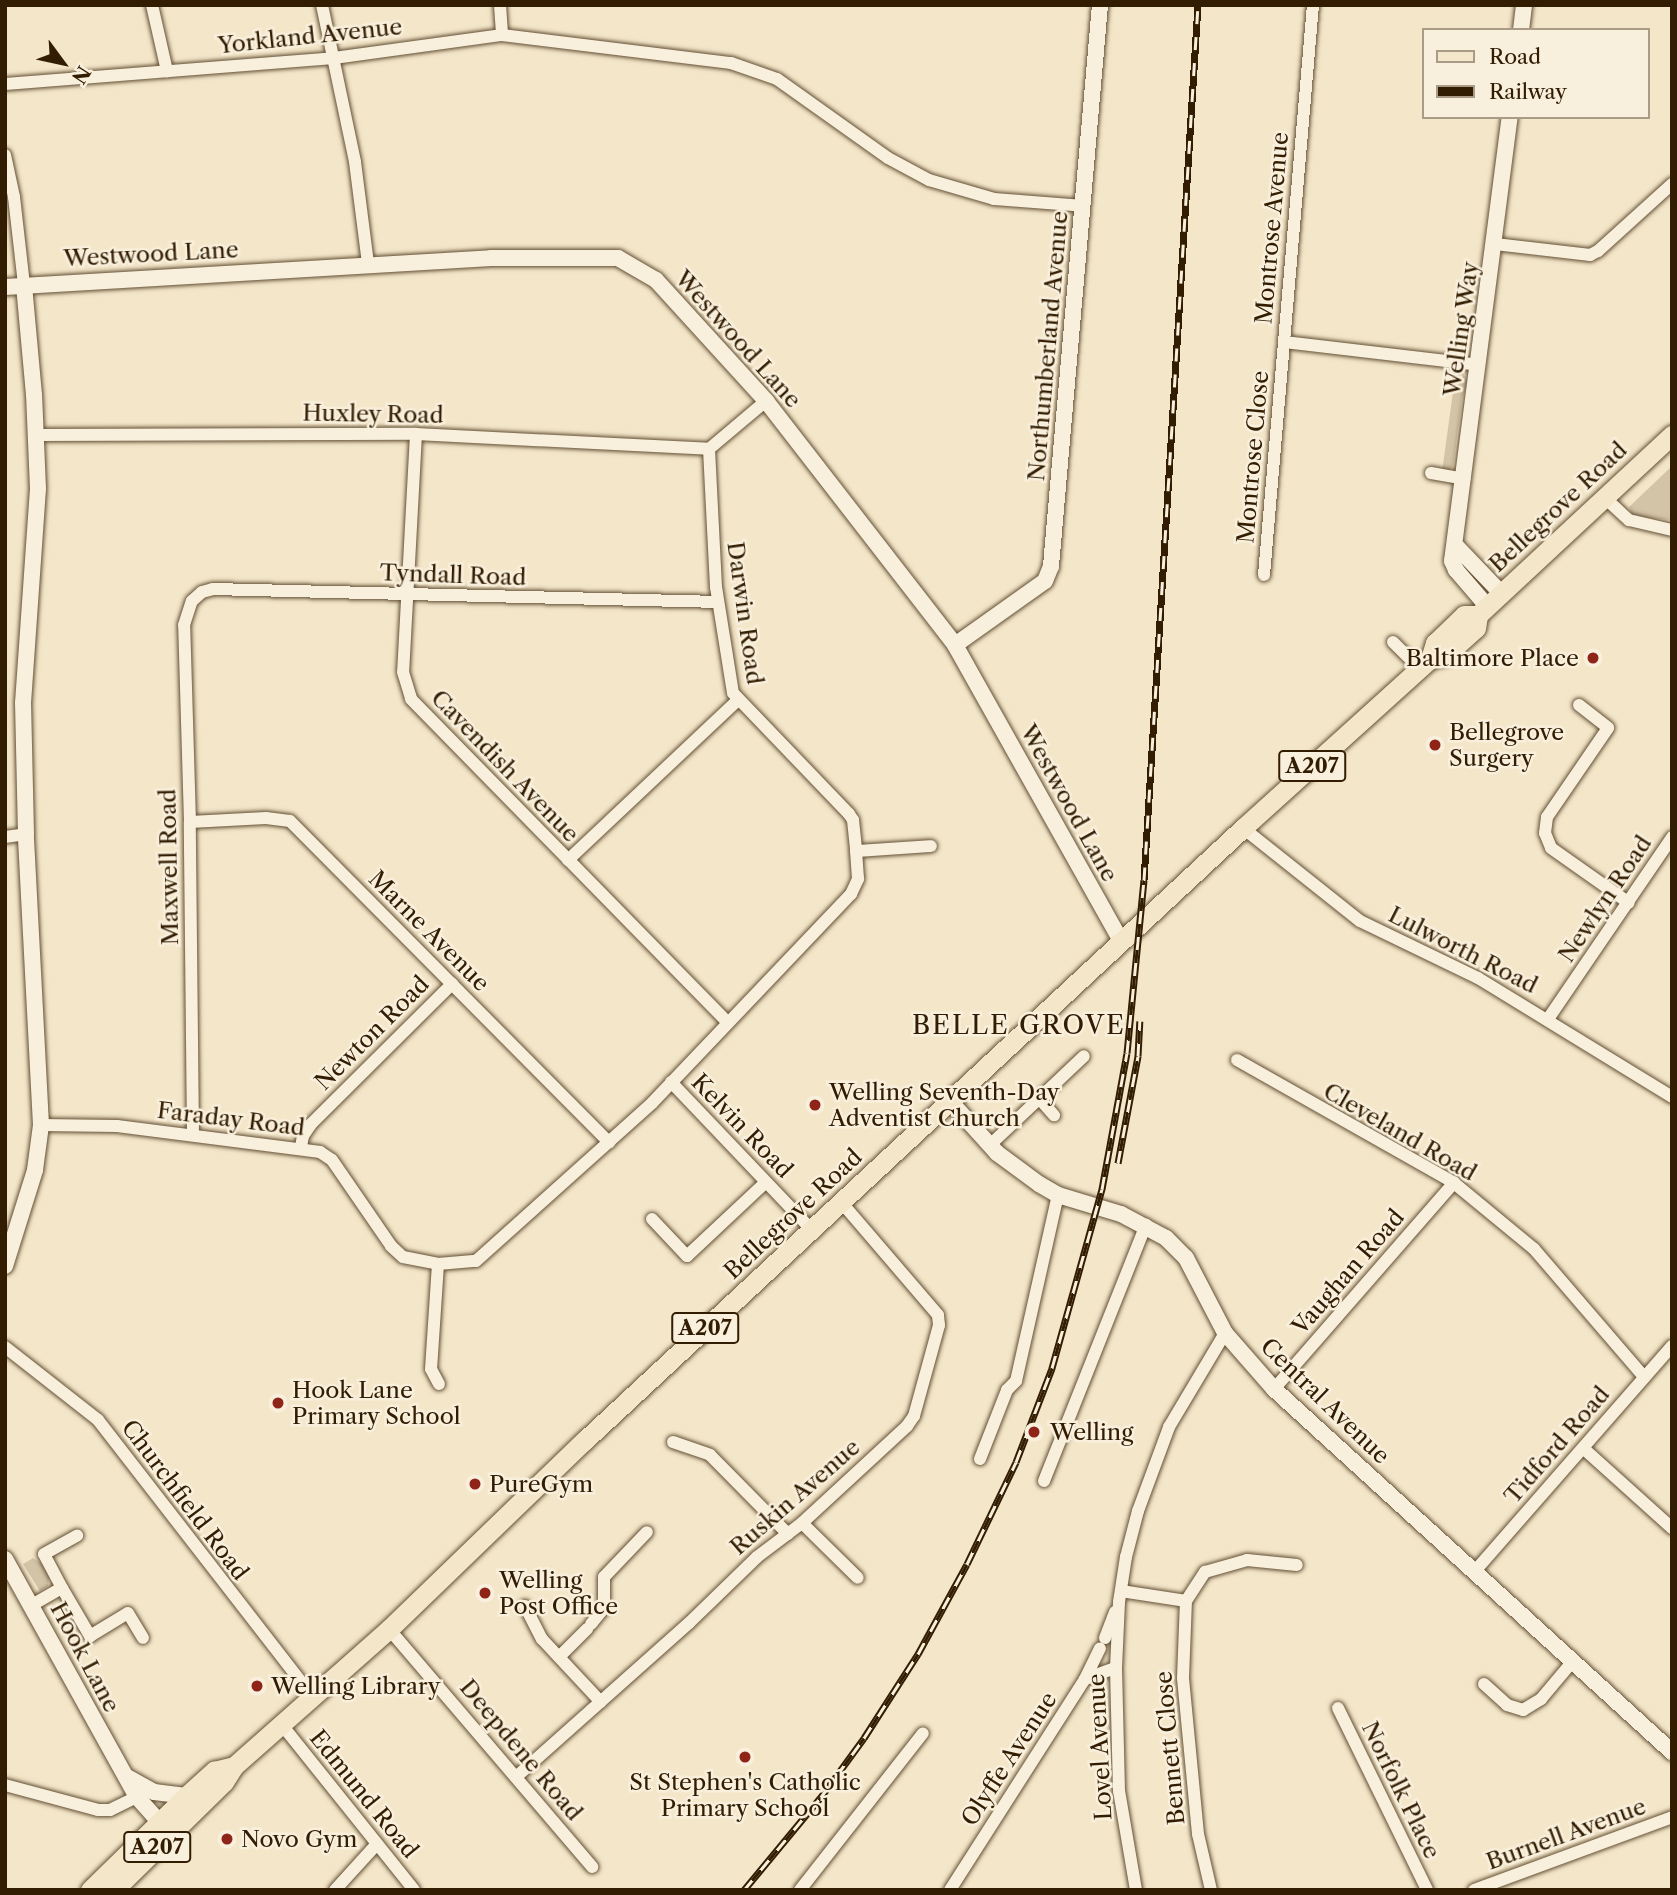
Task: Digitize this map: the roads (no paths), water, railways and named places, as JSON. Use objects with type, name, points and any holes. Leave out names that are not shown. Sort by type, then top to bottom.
[{"type":"main road","name":"Bellegrove Road","points":[[190,1802],[224,1782],[234,1766],[389,1629],[584,1441],[1243,828],[1425,664],[1435,643],[1464,615],[1489,605],[1672,435]]},
{"type":"main road","name":"A207","points":[[117,1884],[158,1821],[190,1802]]},
{"type":"main road","name":"A207","points":[[90,1890],[117,1884],[190,1802]]},
{"type":"street","points":[[152,5],[167,71]]},
{"type":"street","points":[[322,5],[355,162],[368,263]]},
{"type":"street","points":[[500,5],[502,35]]},
{"type":"street","name":"Northumberland Avenue","points":[[955,645],[1045,581],[1051,566],[1100,5]]},
{"type":"street","name":"Montrose Avenue","points":[[1312,5],[1283,324],[1284,342],[1479,365]]},
{"type":"street","points":[[1521,28],[1524,5]]},
{"type":"street","name":"Yorkland Avenue","points":[[5,84],[334,58],[502,35],[731,63],[777,79],[888,158],[929,180],[994,199],[1084,206]]},
{"type":"street","name":"Welling Way","points":[[1489,605],[1457,547],[1510,119]]},
{"type":"street","points":[[5,155],[14,197],[37,435],[36,541],[23,703],[26,834],[41,1125],[36,1170],[5,1266]]},
{"type":"street","points":[[1495,244],[1590,255],[1672,184]]},
{"type":"street","name":"Westwood Lane","points":[[5,287],[455,258],[618,258],[656,280],[766,401],[955,645],[1122,942]]},
{"type":"street","name":"Montrose Close","points":[[1264,575],[1284,342]]},
{"type":"street","points":[[709,449],[766,401]]},
{"type":"street","name":"Huxley Road","points":[[37,435],[416,434],[709,449]]},
{"type":"street","name":"Cavendish Avenue","points":[[416,434],[410,595],[403,672],[411,699],[727,1022]]},
{"type":"street","name":"Darwin Road","points":[[671,1082],[851,894],[858,879],[849,814],[737,701],[731,687],[718,602],[709,449]]},
{"type":"street","points":[[1431,474],[1464,478]]},
{"type":"street","points":[[1604,497],[1629,520],[1672,530]]},
{"type":"street","name":"Tyndall Road","points":[[192,601],[202,592],[213,589],[718,602]]},
{"type":"street","name":"Maxwell Road","points":[[192,601],[184,625],[190,822],[193,1134]]},
{"type":"street","points":[[1392,642],[1425,664]]},
{"type":"street","points":[[568,860],[737,701]]},
{"type":"street","points":[[1579,705],[1608,729],[1547,817],[1545,832],[1551,848],[1629,903]]},
{"type":"street","name":"Marne Avenue","points":[[190,822],[265,818],[290,821],[609,1142]]},
{"type":"street","name":"Lulworth Road","points":[[1243,828],[1360,921],[1478,978],[1672,1097]]},
{"type":"street","points":[[5,837],[26,834]]},
{"type":"street","name":"Newlyn Road","points":[[1548,1019],[1672,837]]},
{"type":"street","points":[[856,851],[931,846]]},
{"type":"street","name":"Newton Road","points":[[301,1147],[303,1136],[311,1124],[452,984]]},
{"type":"street","points":[[990,1145],[1084,1056]]},
{"type":"street","name":"Cleveland Road","points":[[1237,1060],[1454,1183],[1534,1250],[1644,1377]]},
{"type":"street","name":"Faraday Road","points":[[41,1125],[85,1124],[193,1134],[301,1147],[320,1152],[332,1160],[390,1245],[403,1257],[438,1264],[463,1264],[485,1256],[671,1082]]},
{"type":"street","name":"Kelvin Road","points":[[671,1082],[812,1230]]},
{"type":"street","points":[[1039,1098],[1054,1115]]},
{"type":"street","name":"Central Avenue","points":[[950,1101],[1018,1171],[1058,1195],[1146,1225],[1166,1238],[1186,1258],[1225,1333],[1274,1389],[1672,1752]]},
{"type":"street","points":[[652,1219],[687,1256],[766,1182]]},
{"type":"street","name":"Vaughan Road","points":[[1274,1389],[1454,1183]]},
{"type":"street","points":[[980,1459],[1007,1390],[1016,1381],[1058,1195]]},
{"type":"street","name":"Ruskin Avenue","points":[[516,1777],[757,1557],[802,1523],[907,1426],[914,1416],[939,1325],[935,1309],[842,1203]]},
{"type":"street","points":[[1044,1481],[1146,1225]]},
{"type":"street","points":[[438,1264],[431,1369],[439,1384]]},
{"type":"street","name":"Lovel Avenue","points":[[1136,1890],[1119,1791],[1116,1668],[1120,1596],[1132,1534],[1153,1465],[1169,1427],[1225,1333]]},
{"type":"street","name":"Churchfield Road","points":[[5,1346],[98,1420],[313,1698]]},
{"type":"street","name":"Tidford Road","points":[[1475,1571],[1672,1346]]},
{"type":"street","points":[[673,1442],[709,1455],[788,1534]]},
{"type":"street","points":[[1583,1448],[1672,1528]]},
{"type":"street","points":[[802,1523],[858,1578]]},
{"type":"street","points":[[559,1657],[604,1608],[604,1577],[647,1532]]},
{"type":"street","points":[[77,1536],[44,1554],[90,1636],[128,1613],[143,1638]]},
{"type":"street","name":"Hook Lane","points":[[5,1559],[137,1797],[158,1821]]},
{"type":"street","points":[[1120,1596],[1186,1601],[1206,1572],[1247,1560],[1297,1565]]},
{"type":"street","points":[[32,1605],[62,1588]]},
{"type":"street","name":"Lovel Avenue","points":[[1085,1679],[1103,1643],[1120,1596]]},
{"type":"street","name":"Bennett Close","points":[[1186,1601],[1183,1678],[1198,1834],[1212,1890]]},
{"type":"street","points":[[525,1606],[537,1632],[600,1702]]},
{"type":"street","name":"Deepdene Road","points":[[389,1629],[592,1867]]},
{"type":"street","points":[[1484,1684],[1507,1705],[1522,1710],[1541,1699],[1573,1661]]},
{"type":"street","name":"Olyffe Avenue","points":[[950,1890],[1085,1679],[1116,1668]]},
{"type":"street","name":"Norfolk Place","points":[[1338,1708],[1427,1890]]},
{"type":"street","name":"Edmund Road","points":[[282,1725],[414,1890]]},
{"type":"street","points":[[800,1890],[923,1733]]},
{"type":"street","points":[[125,1776],[154,1792],[190,1802]]},
{"type":"street","points":[[5,1786],[98,1810],[110,1810],[137,1797]]},
{"type":"street","name":"Burnell Avenue","points":[[1474,1890],[1672,1817]]},
{"type":"street","points":[[335,1890],[376,1845]]},
{"type":"railway","points":[[744,1890],[821,1797],[864,1738],[918,1654],[967,1564],[1016,1462],[1052,1368],[1102,1189],[1127,1053],[1144,880],[1198,5]]},
{"type":"railway","points":[[1118,1163],[1138,1056],[1140,1021]]},
{"type":"place","name":"Baltimore Place","points":[[1593,658]]},
{"type":"place","name":"Bellegrove Surgery","points":[[1435,745]]},
{"type":"place","name":"Welling Seventh-Day Adventist Church","points":[[815,1105]]},
{"type":"place","name":"Hook Lane Primary School","points":[[278,1403]]},
{"type":"place","name":"Welling","points":[[1034,1432]]},
{"type":"place","name":"PureGym","points":[[475,1484]]},
{"type":"place","name":"Welling Post Office","points":[[485,1593]]},
{"type":"place","name":"Welling Library","points":[[257,1686]]},
{"type":"place","name":"St Stephen's Catholic Primary School","points":[[745,1757]]},
{"type":"place","name":"Novo Gym","points":[[227,1839]]},
{"type":"district","name":"BELLE GROVE","points":[[1019,1026]]}]
